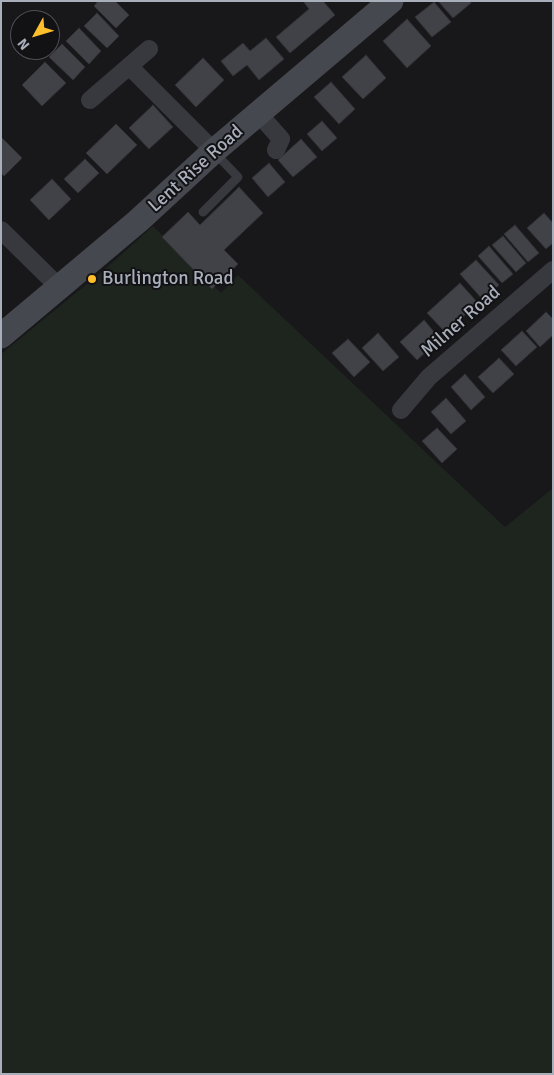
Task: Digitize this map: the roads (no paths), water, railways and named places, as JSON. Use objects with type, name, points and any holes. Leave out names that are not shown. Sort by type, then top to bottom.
[{"type":"street","name":"Lent Rise Road","points":[[1,336],[60,288],[147,213],[214,151],[391,1]]},
{"type":"street","points":[[90,100],[149,48]]},
{"type":"street","points":[[130,66],[214,151]]},
{"type":"street","points":[[258,113],[282,142]]},
{"type":"street","points":[[1,230],[60,288]]},
{"type":"street","name":"Milner Road","points":[[401,410],[429,377],[553,270]]},
{"type":"lane","points":[[203,212],[238,177],[214,151]]},
{"type":"place","name":"Burlington Road","points":[[92,279]]}]
